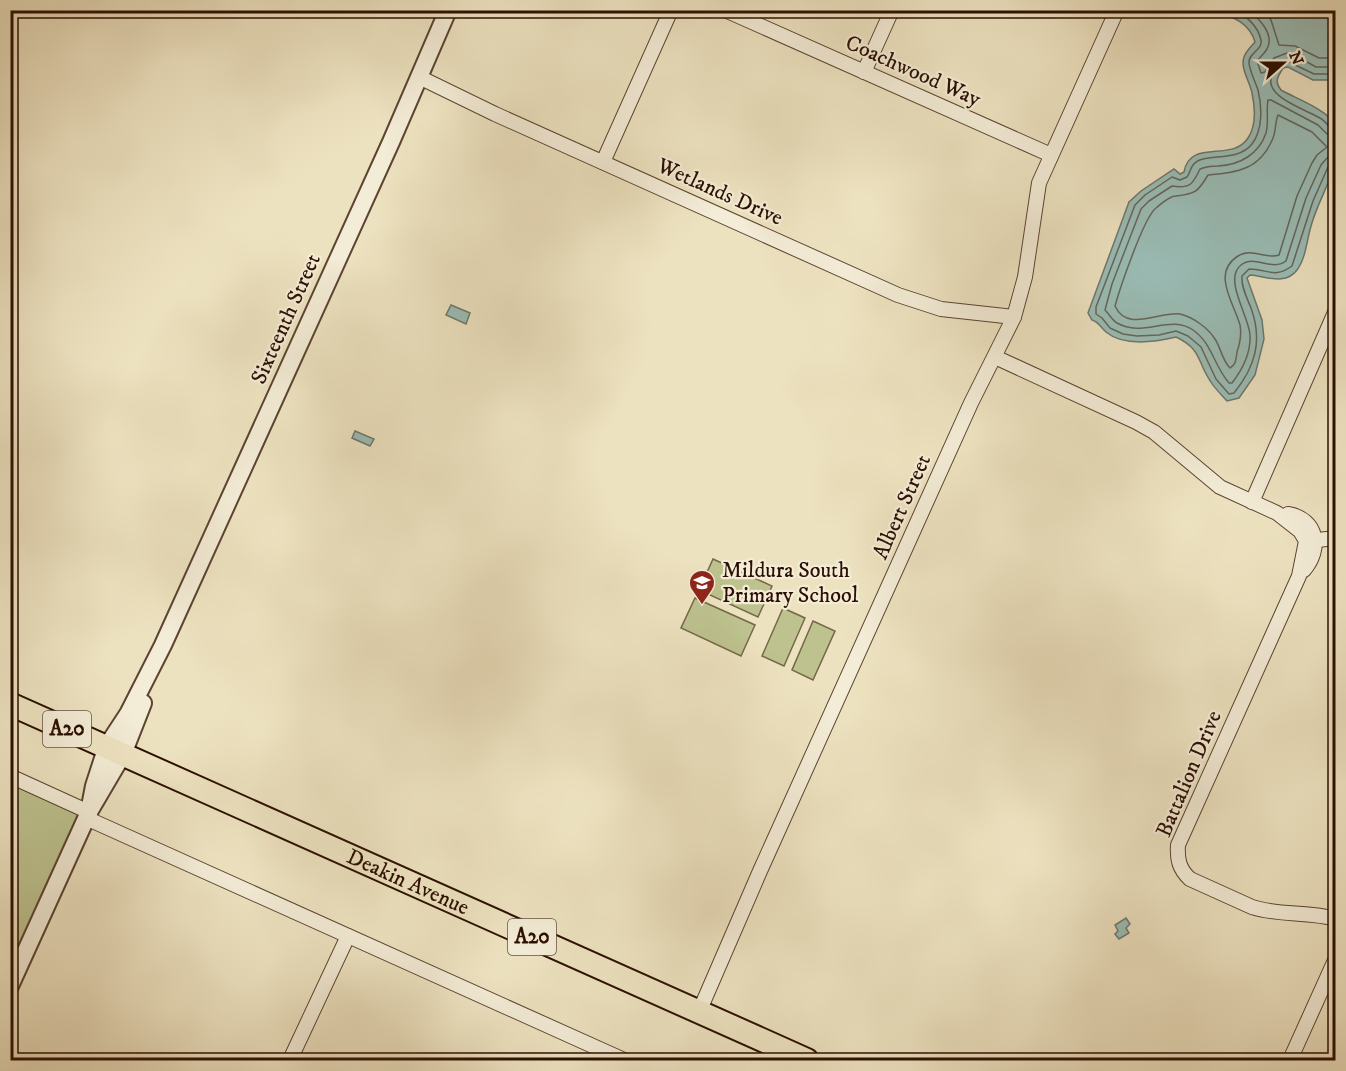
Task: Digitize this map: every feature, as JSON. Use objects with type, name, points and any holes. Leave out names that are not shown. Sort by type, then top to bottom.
[{"type":"highway","name":"Deakin Avenue","points":[[10,704],[807,1060]]},
{"type":"street","name":"Sixteenth Street","points":[[10,986],[88,815],[94,786],[115,750],[128,714],[163,645],[391,142],[448,10]]},
{"type":"street","points":[[603,162],[671,10]]},
{"type":"street","name":"Coachwood Way","points":[[725,10],[1051,155]]},
{"type":"street","points":[[864,72],[892,10]]},
{"type":"street","name":"Albert Street","points":[[699,1012],[760,871],[971,403],[1014,316],[1025,277],[1039,183],[1117,10]]},
{"type":"street","name":"Wetlands Drive","points":[[418,77],[495,114],[923,305],[941,309],[1014,316]]},
{"type":"street","points":[[1252,502],[1335,310]]},
{"type":"street","points":[[1322,340],[1335,346]]},
{"type":"street","points":[[995,357],[1154,432],[1220,487],[1277,513],[1310,541],[1335,538]]},
{"type":"street","name":"Battalion Drive","points":[[1310,541],[1299,576],[1178,845],[1177,855],[1183,873],[1190,879],[1252,907],[1268,911],[1320,915],[1335,919]]},
{"type":"street","points":[[10,776],[88,815],[348,936],[624,1060]]},
{"type":"street","points":[[290,1060],[348,936]]},
{"type":"street","points":[[1290,1060],[1335,958]]},
{"type":"green space","points":[[713,559],[772,586],[758,617],[699,590]]},
{"type":"green space","points":[[695,598],[755,625],[741,656],[681,628]]},
{"type":"green space","points":[[783,608],[805,618],[784,666],[762,656]]},
{"type":"green space","points":[[813,621],[835,631],[813,680],[792,670]]},
{"type":"green space","points":[[11,776],[89,812],[11,988]]},
{"type":"water","points":[[1216,11],[1336,11],[1335,80],[1313,80],[1288,67],[1283,68],[1277,82],[1281,90],[1318,109],[1331,119],[1336,129],[1333,166],[1297,270],[1287,278],[1281,279],[1250,275],[1247,278],[1262,320],[1264,339],[1255,375],[1239,398],[1227,401],[1213,385],[1195,351],[1184,342],[1176,337],[1149,342],[1122,340],[1106,332],[1092,320],[1088,313],[1129,202],[1174,169],[1180,174],[1184,172],[1188,162],[1194,156],[1232,149],[1241,145],[1251,133],[1254,122],[1254,104],[1243,61],[1255,42],[1245,25]]},
{"type":"water","points":[[451,305],[470,313],[466,324],[446,315]]},
{"type":"water","points":[[355,431],[374,439],[370,446],[352,438]]},
{"type":"water","points":[[1126,918],[1130,924],[1126,928],[1129,933],[1119,939],[1115,934],[1118,931],[1115,925]]},
{"type":"place","name":"Mildura South Primary School","points":[[702,606]]}]
